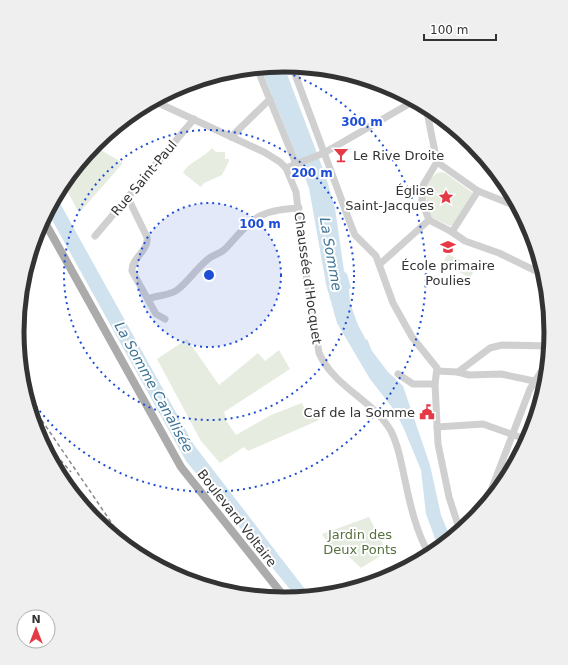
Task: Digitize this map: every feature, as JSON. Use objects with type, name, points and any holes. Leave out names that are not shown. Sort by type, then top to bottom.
[{"type":"main road","name":"Boulevard Voltaire","points":[[47,226],[181,467],[280,592]]},
{"type":"street","points":[[294,73],[322,154],[355,235],[372,251],[380,264],[393,304],[412,337],[435,364],[437,371],[435,384],[438,444],[451,502],[458,525]]},
{"type":"street","points":[[260,74],[297,163]]},
{"type":"street","points":[[231,137],[270,98]]},
{"type":"street","name":"Chaussée d'Hocquet","points":[[160,104],[264,152],[280,162],[286,168],[295,188],[307,281],[319,353],[324,363],[336,378],[365,403],[390,429],[398,448],[413,514],[428,549]]},
{"type":"street","points":[[286,168],[322,154],[409,104]]},
{"type":"street","points":[[428,116],[437,162],[422,187],[422,202],[429,220],[452,232],[465,241],[499,253],[536,271]]},
{"type":"street","name":"Rue Saint-Paul","points":[[95,236],[194,119]]},
{"type":"street","points":[[437,162],[478,191],[509,204]]},
{"type":"street","points":[[452,232],[478,191]]},
{"type":"street","points":[[128,198],[148,237],[147,245],[132,268],[156,314],[165,319]]},
{"type":"street","points":[[148,299],[156,296],[171,294],[177,290],[205,262],[213,255],[223,250],[259,216],[276,210],[298,208]]},
{"type":"street","points":[[380,264],[429,220]]},
{"type":"street","points":[[458,372],[490,348],[502,345],[543,346]]},
{"type":"street","points":[[437,371],[458,372],[469,375],[501,374],[534,381],[539,384]]},
{"type":"street","points":[[492,488],[534,381],[541,371]]},
{"type":"street","points":[[398,374],[413,384],[435,384]]},
{"type":"street","points":[[438,427],[483,424],[521,437]]},
{"type":"green space","points":[[212,148],[216,152],[225,152],[225,159],[229,159],[229,161],[222,175],[204,183],[201,187],[183,173],[185,169],[205,155]]},
{"type":"green space","points":[[100,149],[123,163],[79,213],[67,190],[78,174]]},
{"type":"green space","points":[[437,173],[445,173],[473,193],[453,225],[450,226],[431,217],[424,201],[426,182]]},
{"type":"green space","points":[[448,254],[460,260],[455,270],[442,264]]},
{"type":"green space","points":[[462,262],[475,269],[470,278],[457,271]]},
{"type":"green space","points":[[187,339],[219,385],[258,353],[265,361],[279,350],[290,369],[224,412],[227,422],[236,435],[271,415],[302,403],[306,412],[315,411],[319,420],[248,451],[244,447],[220,463],[201,441],[157,359]]},
{"type":"green space","name":"Jardin des Deux Ponts","points":[[369,517],[387,552],[361,568],[344,552],[336,556],[322,534]]},
{"type":"water","name":"La Somme","points":[[286,72],[326,177],[335,208],[344,271],[347,274],[351,288],[349,289],[350,303],[358,325],[366,340],[367,339],[372,351],[388,372],[403,386],[430,465],[441,515],[449,533],[437,543],[426,514],[421,470],[404,429],[395,411],[370,379],[337,323],[326,284],[309,188],[263,73]]},
{"type":"water","name":"La Somme Canalisée","points":[[59,202],[194,445],[307,591],[292,592],[186,461],[51,218]]},
{"type":"railway","points":[[37,414],[118,532]]},
{"type":"railway","points":[[54,454],[71,472]]},
{"type":"place","name":"Le Rive Droite","points":[[341,155]]},
{"type":"place","name":"Église Saint-Jacques","points":[[446,197]]},
{"type":"place","name":"École primaire Poulies","points":[[448,247]]},
{"type":"place","name":"Caf de la Somme","points":[[427,412]]}]
